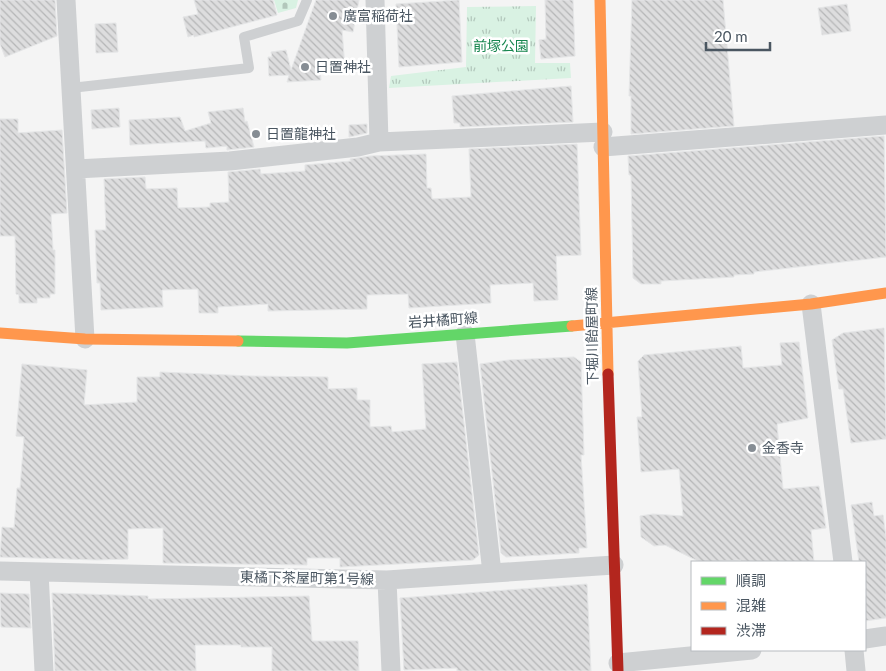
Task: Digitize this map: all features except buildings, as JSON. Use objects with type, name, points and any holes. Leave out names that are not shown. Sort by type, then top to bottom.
[{"type":"street","points":[[66,0],[85,339]]},
{"type":"street","points":[[376,0],[379,142]]},
{"type":"street","name":"下堀川飴屋町線","points":[[600,0],[606,324],[618,667]]},
{"type":"street","points":[[76,169],[230,162],[358,147],[379,142],[603,140],[886,125]]},
{"type":"street","name":"岩井橘町線","points":[[0,333],[85,339],[347,342],[606,324],[811,304],[886,293]]},
{"type":"street","points":[[811,304],[843,561]]},
{"type":"street","points":[[465,334],[492,573]]},
{"type":"street","name":"東橘下茶屋町第1号線","points":[[0,571],[386,580],[614,565]]},
{"type":"street","points":[[40,572],[44,671]]},
{"type":"street","points":[[386,580],[391,671]]},
{"type":"street","points":[[866,639],[886,636]]},
{"type":"street","points":[[618,667],[744,651]]},
{"type":"street","points":[[854,651],[856,671]]},
{"type":"lane","points":[[72,88],[249,68],[244,37],[298,21],[307,0]]},
{"type":"green space","points":[[274,0],[298,0],[296,8],[278,13]]},
{"type":"green space","name":"前塚公園","points":[[536,6],[535,63],[570,63],[571,78],[389,88],[391,76],[466,67],[467,7]]},
{"type":"traffic: fast","points":[[238,341],[347,343],[572,326]]},
{"type":"traffic: slow","points":[[600,0],[608,374]]},
{"type":"traffic: slow","points":[[572,326],[811,304],[886,293]]},
{"type":"traffic: slow","points":[[0,333],[85,339],[238,341]]},
{"type":"traffic: jam","points":[[608,374],[618,671]]},
{"type":"place","name":"廣富稲荷社","points":[[333,16]]},
{"type":"place","name":"日置神社","points":[[305,67]]},
{"type":"place","name":"日置龍神社","points":[[256,134]]},
{"type":"place","name":"金香寺","points":[[752,448]]}]
